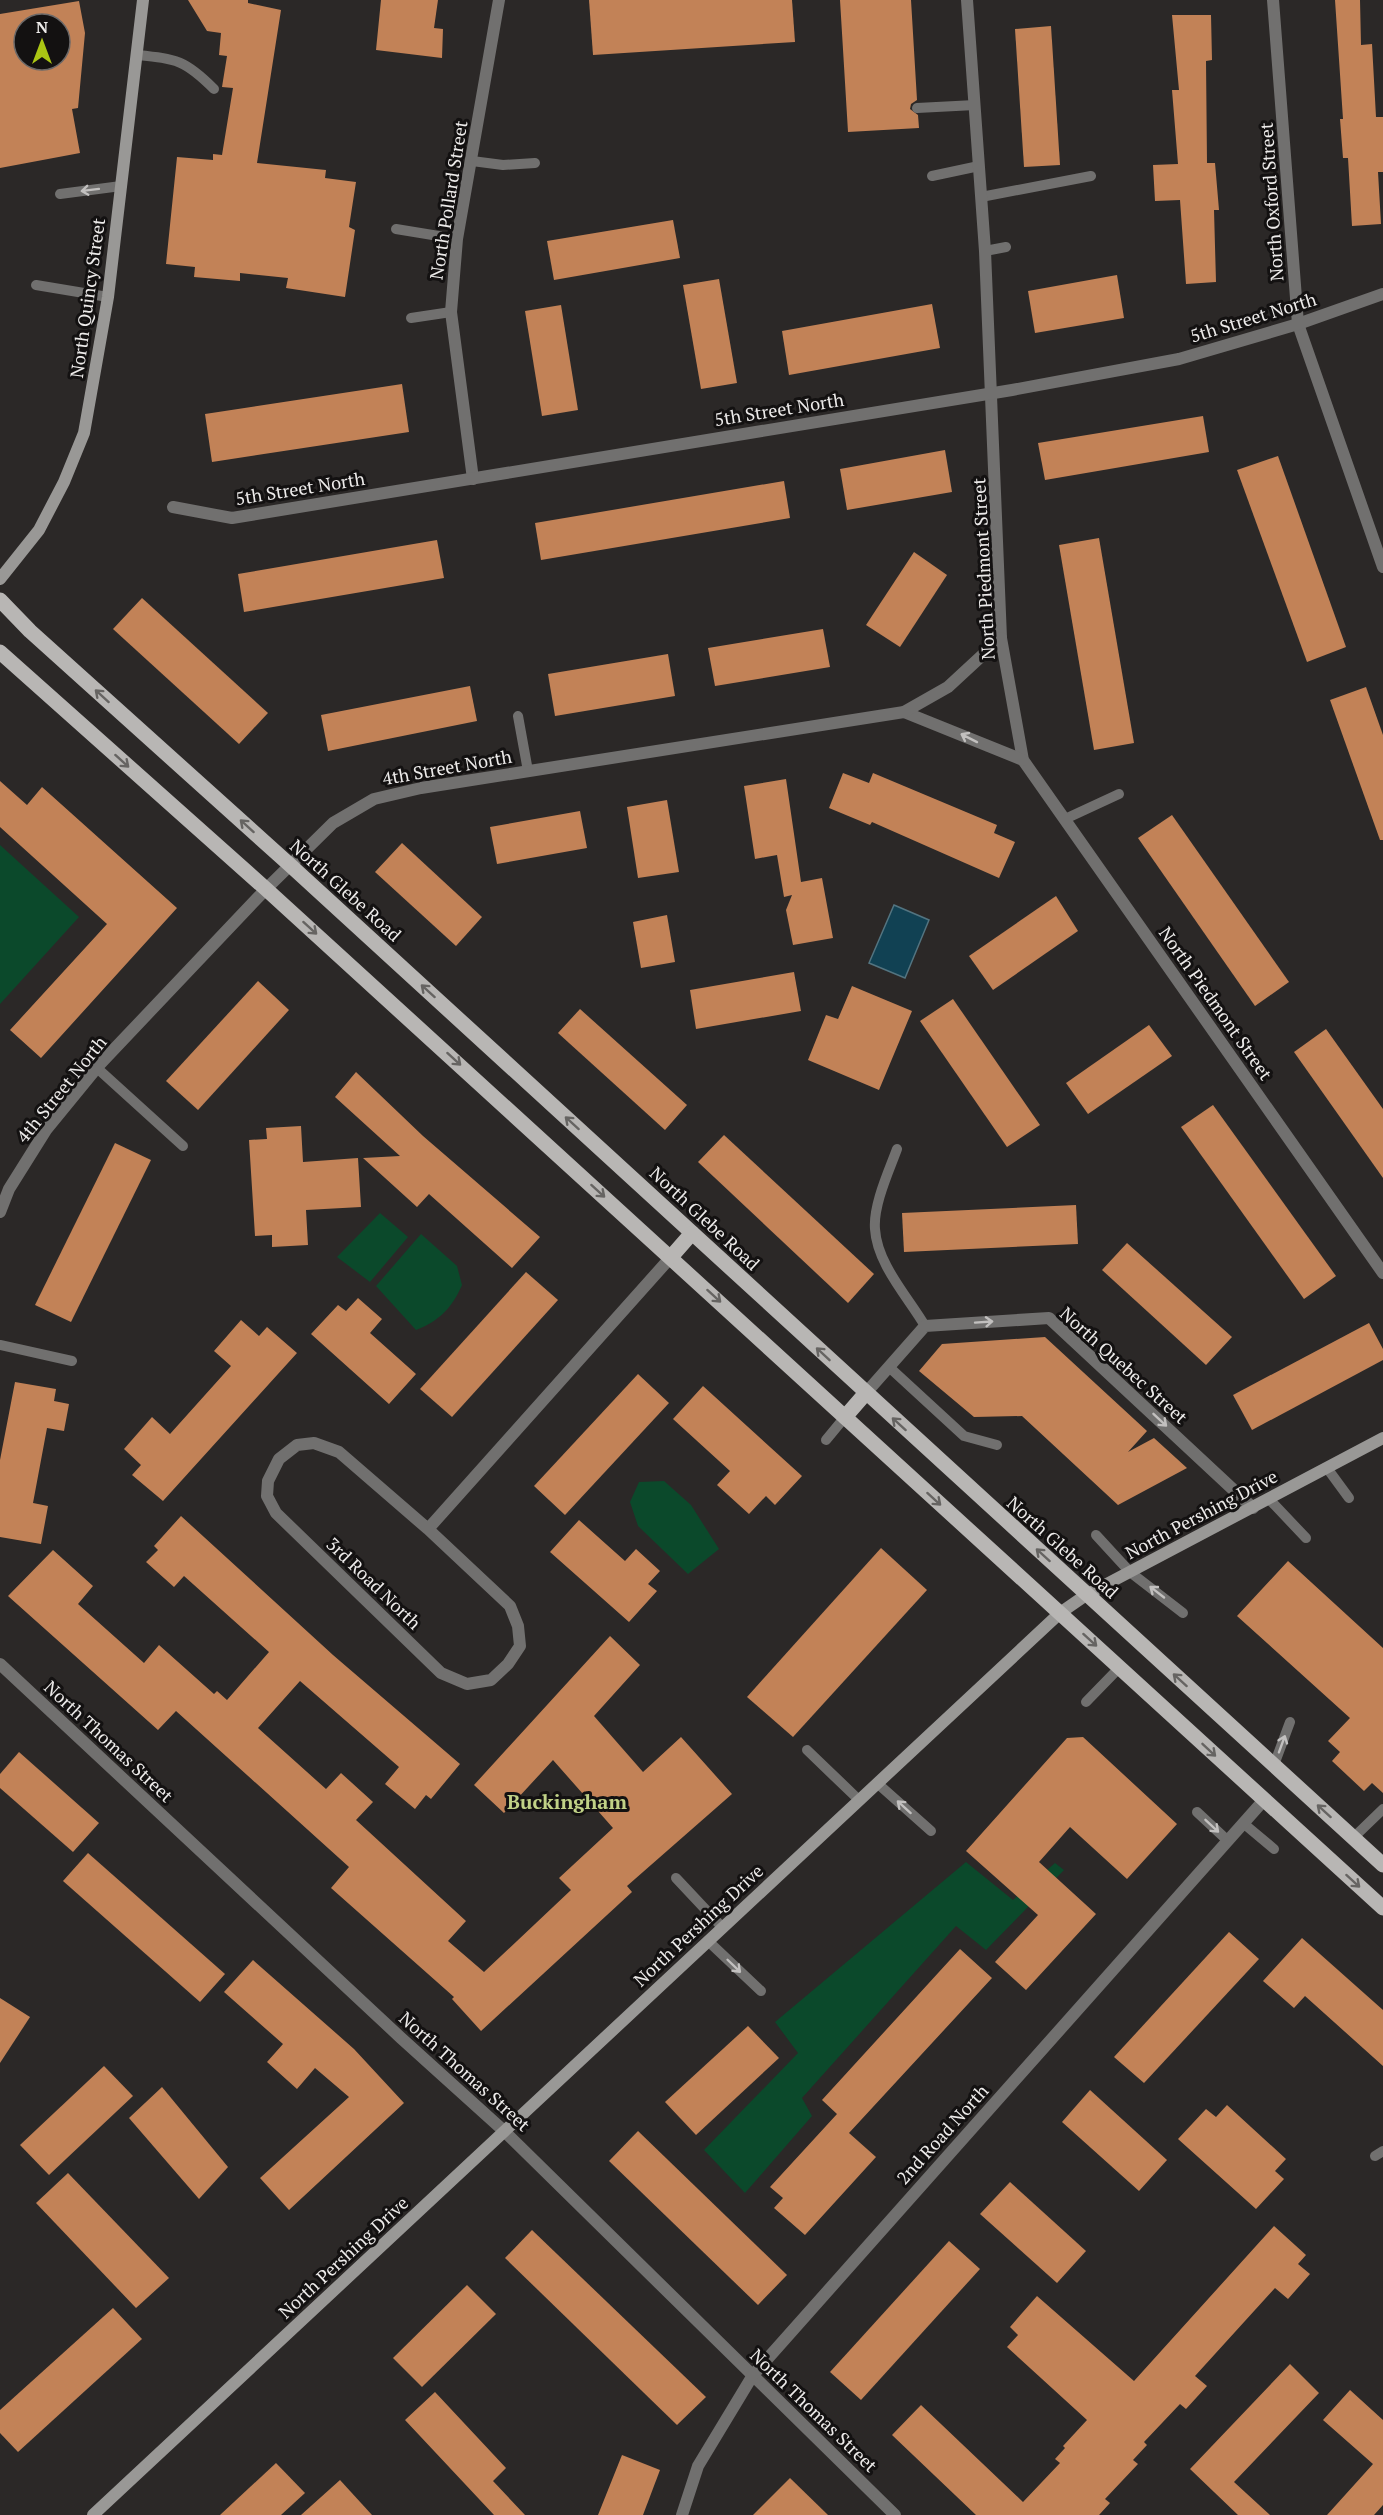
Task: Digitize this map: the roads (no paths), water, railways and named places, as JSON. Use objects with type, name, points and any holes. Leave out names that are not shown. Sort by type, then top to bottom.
[{"type":"main road","name":"North Glebe Road","points":[[0,600],[30,631],[290,865],[865,1394],[1383,1865]]},
{"type":"main road","points":[[0,652],[266,889],[1383,1908]]},
{"type":"main road","points":[[671,1257],[692,1233]]},
{"type":"main road","points":[[845,1417],[865,1394]]},
{"type":"street","name":"North Quincy Street","points":[[0,579],[39,530],[64,482],[84,433],[99,362],[108,297],[143,0]]},
{"type":"street","name":"North Pollard Street","points":[[473,478],[451,312],[457,239],[499,0]]},
{"type":"street","name":"North Piedmont Street","points":[[967,0],[985,251],[990,393],[998,518],[1001,638],[1023,759],[1383,1273]]},
{"type":"street","name":"North Oxford Street","points":[[1274,0],[1298,324],[1383,567]]},
{"type":"street","name":"5th Street North","points":[[173,507],[232,518],[990,393],[1179,359],[1298,324],[1383,294]]},
{"type":"street","name":"4th Street North","points":[[0,1212],[9,1189],[46,1130],[97,1068],[266,889],[333,823],[374,799],[421,788],[904,712],[948,687],[1001,638]]},
{"type":"street","points":[[904,712],[1023,759]]},
{"type":"street","points":[[428,1529],[671,1257]]},
{"type":"street","name":"North Quebec Street","points":[[925,1326],[1049,1318],[1253,1508]]},
{"type":"street","points":[[865,1394],[925,1326]]},
{"type":"street","name":"North Pershing Drive","points":[[93,2515],[1060,1613],[1086,1595],[1383,1438]]},
{"type":"street","name":"3rd Road North","points":[[314,1443],[339,1452],[428,1529],[510,1606],[518,1626],[520,1646],[508,1664],[491,1680],[467,1684],[441,1673],[276,1513],[267,1496],[268,1481],[279,1459],[297,1445],[314,1443]]},
{"type":"street","name":"North Thomas Street","points":[[0,1664],[392,2030],[504,2130],[895,2515]]},
{"type":"street","name":"2nd Road North","points":[[682,2515],[698,2466],[753,2375],[1264,1800]]},
{"type":"lane","points":[[137,55],[177,59],[197,72],[214,89]]},
{"type":"lane","points":[[917,108],[975,105]]},
{"type":"lane","points":[[472,161],[503,165],[535,163]]},
{"type":"lane","points":[[932,176],[979,166]]},
{"type":"lane","points":[[981,198],[1091,176]]},
{"type":"lane","points":[[60,194],[121,186]]},
{"type":"lane","points":[[396,229],[457,239]]},
{"type":"lane","points":[[985,251],[1005,247]]},
{"type":"lane","points":[[36,285],[108,297]]},
{"type":"lane","points":[[411,318],[451,312]]},
{"type":"lane","points":[[518,716],[528,771]]},
{"type":"lane","points":[[1065,819],[1119,794]]},
{"type":"lane","points":[[97,1068],[183,1146]]},
{"type":"lane","points":[[897,1149],[883,1188],[874,1228],[883,1258],[925,1326]]},
{"type":"lane","points":[[0,1345],[72,1360]]},
{"type":"lane","points":[[889,1367],[964,1436],[997,1445]]},
{"type":"lane","points":[[826,1440],[845,1417]]},
{"type":"lane","points":[[1327,1468],[1349,1498]]},
{"type":"lane","points":[[1269,1499],[1306,1538]]},
{"type":"lane","points":[[1096,1535],[1130,1572],[1183,1613]]},
{"type":"lane","points":[[1086,1702],[1120,1667]]},
{"type":"lane","points":[[1274,1765],[1290,1722]]},
{"type":"lane","points":[[807,1750],[860,1800]]},
{"type":"lane","points":[[877,1783],[931,1831]]},
{"type":"lane","points":[[1353,1838],[1383,1809]]},
{"type":"lane","points":[[1197,1812],[1227,1840]]},
{"type":"lane","points":[[1243,1823],[1274,1850]]},
{"type":"lane","points":[[676,1878],[722,1928]]},
{"type":"lane","points":[[708,1941],[761,1991]]},
{"type":"water","points":[[894,905],[929,920],[905,978],[869,963]]},
{"type":"district","name":"Buckingham","points":[[567,1801]]}]
